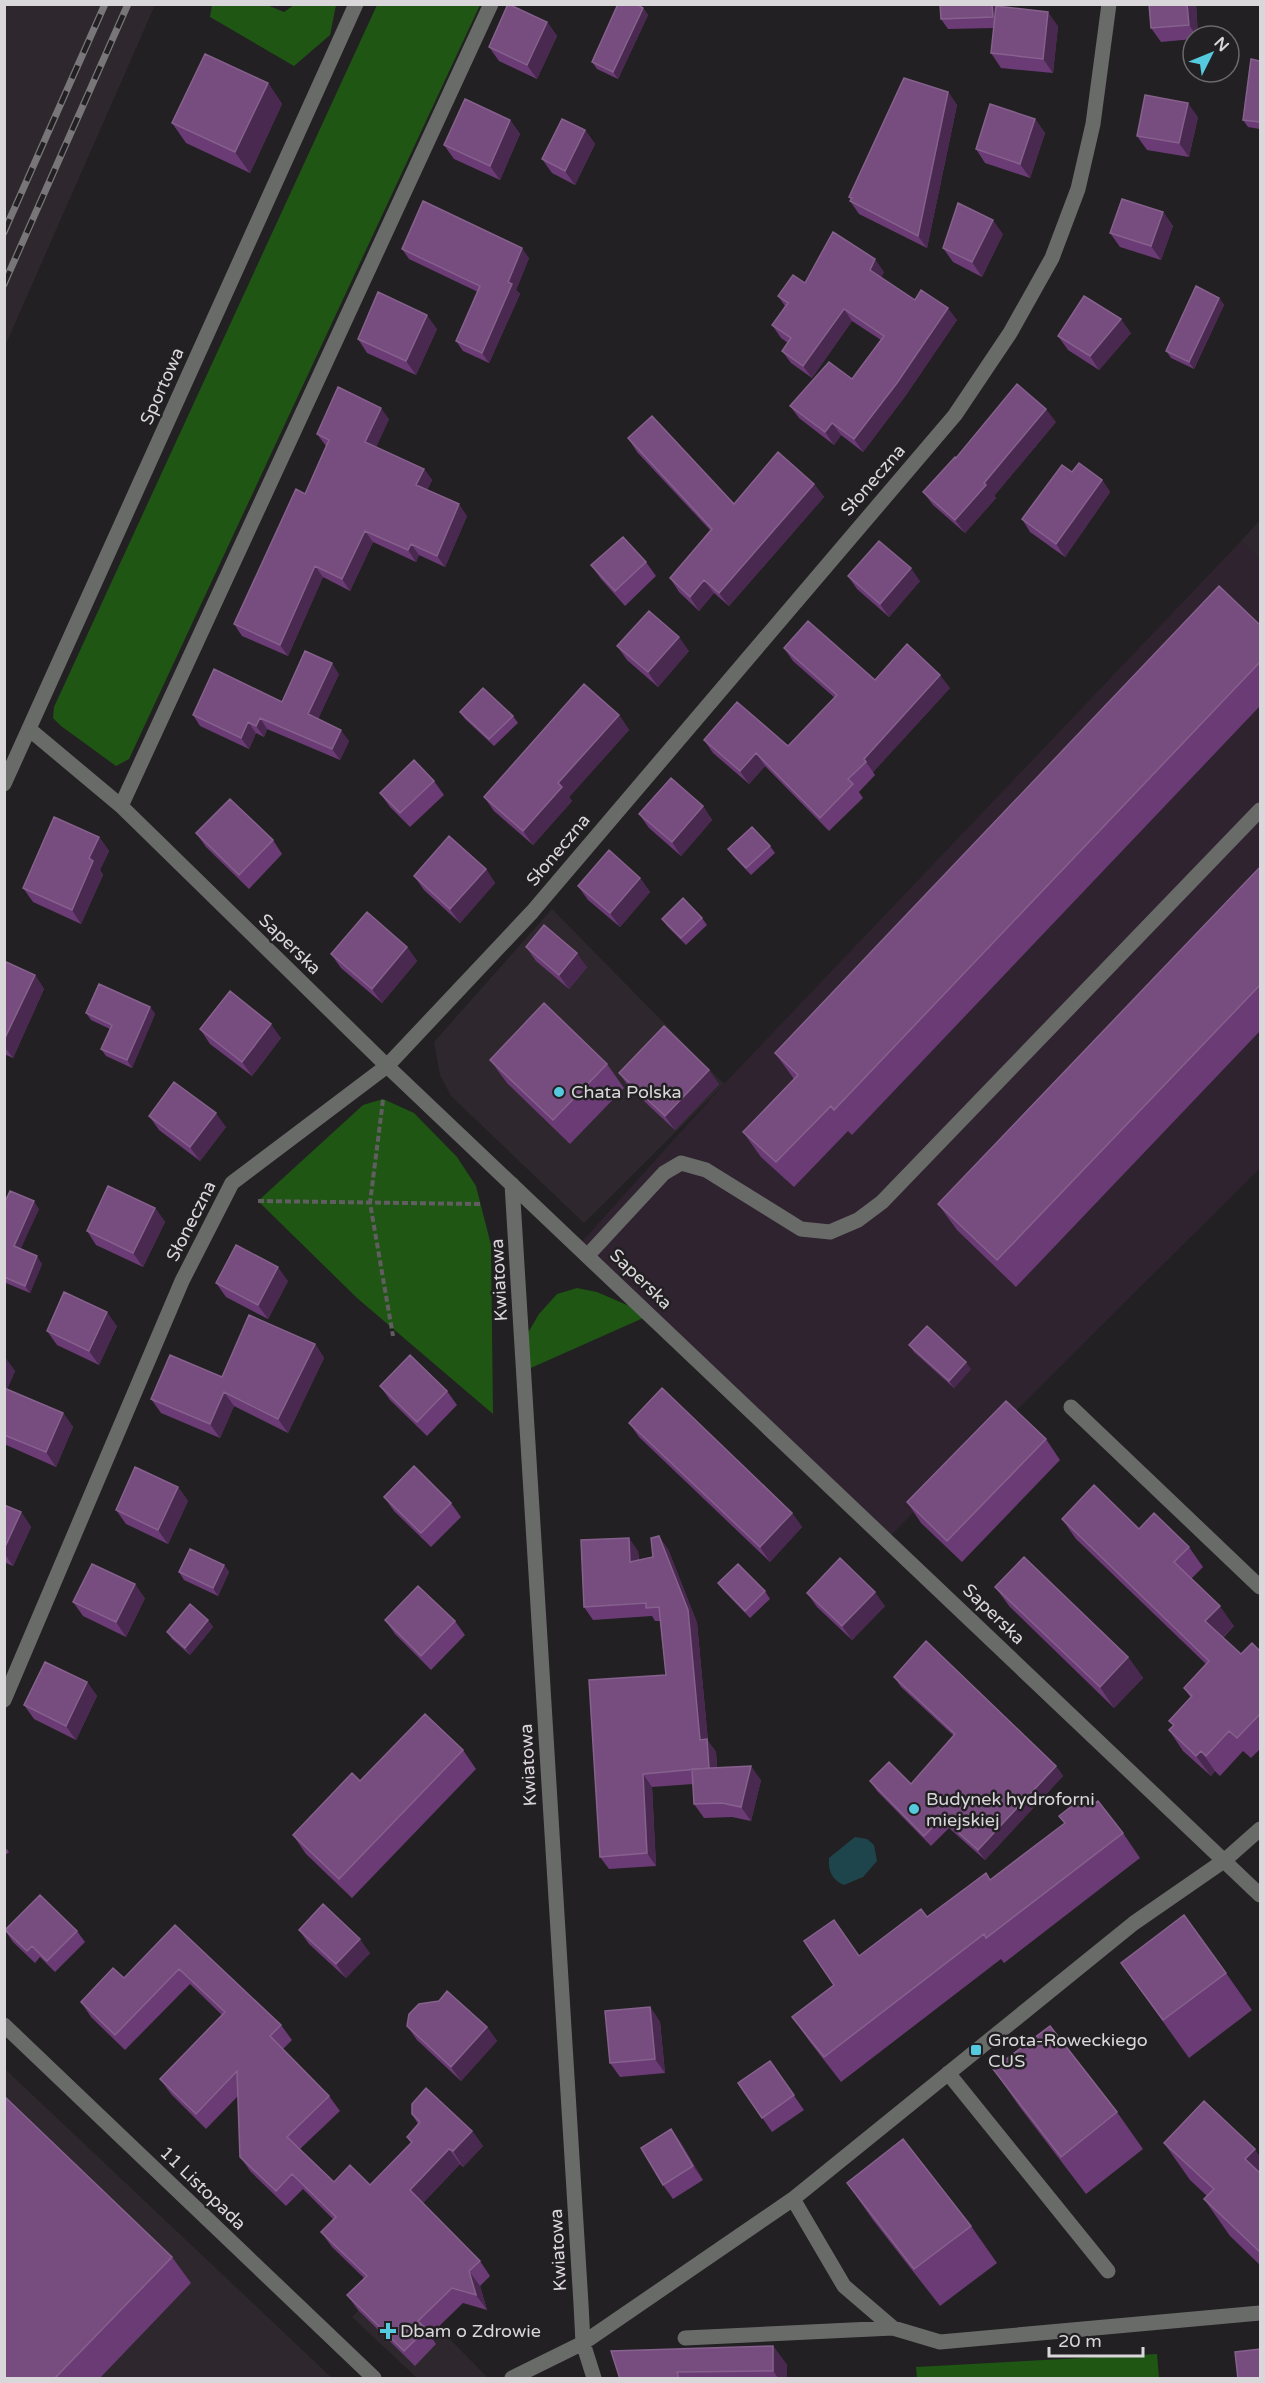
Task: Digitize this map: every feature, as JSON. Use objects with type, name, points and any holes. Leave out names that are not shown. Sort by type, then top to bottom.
[{"type":"street","name":"Sportowa","points":[[4,784],[356,4]]},
{"type":"street","points":[[121,806],[491,4]]},
{"type":"street","name":"Słoneczna","points":[[4,1700],[182,1281],[232,1183],[387,1066],[531,912],[961,408],[1010,333],[1052,258],[1078,189],[1093,124],[1109,4]]},
{"type":"street","name":"Saperska","points":[[29,729],[121,806],[387,1066],[1260,1895]]},
{"type":"street","points":[[588,1255],[664,1173],[681,1163],[706,1170],[801,1229],[830,1232],[858,1220],[890,1193],[1260,810]]},
{"type":"street","name":"Kwiatowa","points":[[512,1184],[584,2343],[594,2379]]},
{"type":"street","points":[[1071,1407],[1260,1587]]},
{"type":"street","points":[[512,2379],[584,2343],[793,2199],[1134,1923],[1225,1860],[1260,1830]]},
{"type":"street","name":"11 Listopada","points":[[4,2025],[374,2379]]},
{"type":"street","points":[[948,2073],[1108,2271]]},
{"type":"street","points":[[793,2199],[844,2286],[893,2328]]},
{"type":"street","points":[[685,2338],[893,2328],[940,2342],[1260,2313]]},
{"type":"path","points":[[383,1099],[370,1203],[393,1336]]},
{"type":"path","points":[[258,1201],[480,1204]]},
{"type":"shaded area","points":[[4,5],[155,5],[5,346]]},
{"type":"shaded area","points":[[1260,520],[1260,560],[1241,541]]},
{"type":"shaded area","points":[[1241,541],[1260,560],[1260,1168],[887,1539],[578,1246],[724,1084]]},
{"type":"shaded area","points":[[552,909],[724,1084],[584,1223],[451,1096],[440,1075],[434,1042]]},
{"type":"shaded area","points":[[5,2069],[332,2378],[5,2378]]},
{"type":"shaded area","points":[[390,2278],[488,2378],[417,2378],[352,2317]]},
{"type":"green space","points":[[212,5],[267,5],[284,12],[294,5],[336,5],[330,35],[294,66],[210,17]]},
{"type":"green space","points":[[377,5],[480,5],[129,759],[116,766],[61,726],[53,718],[54,707]]},
{"type":"green space","points":[[383,1099],[414,1113],[457,1157],[476,1186],[491,1245],[493,1414],[357,1298],[258,1201],[363,1105]]},
{"type":"green space","points":[[577,1288],[597,1292],[650,1315],[524,1371],[522,1343],[539,1314],[557,1294]]},
{"type":"green space","points":[[1157,2354],[1159,2378],[917,2378],[916,2367]]},
{"type":"water","points":[[855,1837],[867,1839],[874,1845],[877,1861],[863,1877],[844,1885],[832,1874],[829,1858]]},
{"type":"building","points":[[508,4],[547,22],[527,65],[489,47]]},
{"type":"building","points":[[618,4],[636,4],[643,8],[613,72],[592,62]]},
{"type":"building","points":[[940,4],[992,4],[993,17],[941,19]]},
{"type":"building","points":[[1149,4],[1187,4],[1189,24],[1151,28]]},
{"type":"building","points":[[996,6],[1048,12],[1043,59],[991,53]]},
{"type":"building","points":[[205,54],[268,83],[235,152],[172,123]]},
{"type":"building","points":[[1251,59],[1260,61],[1260,122],[1243,120]]},
{"type":"building","points":[[904,78],[948,92],[918,236],[850,201],[852,198],[849,197]]},
{"type":"building","points":[[1145,95],[1188,103],[1179,143],[1137,136]]},
{"type":"building","points":[[465,99],[510,120],[490,166],[444,145]]},
{"type":"building","points":[[990,104],[1035,119],[1020,164],[976,149]]},
{"type":"building","points":[[562,119],[585,130],[565,171],[542,159]]},
{"type":"building","points":[[1122,199],[1163,212],[1151,246],[1110,233]]},
{"type":"building","points":[[423,201],[522,248],[508,282],[512,284],[482,353],[456,341],[480,286],[402,249]]},
{"type":"building","points":[[958,203],[993,220],[972,262],[943,248]]},
{"type":"building","points":[[833,232],[875,259],[870,270],[915,300],[921,290],[948,308],[897,383],[854,439],[832,423],[825,432],[790,406],[829,362],[852,379],[884,336],[844,309],[803,366],[782,351],[791,338],[772,325],[788,303],[778,296],[793,275],[805,283]]},
{"type":"building","points":[[1196,286],[1219,298],[1189,362],[1166,351]]},
{"type":"building","points":[[378,292],[427,315],[406,361],[358,339]]},
{"type":"building","points":[[1084,296],[1121,319],[1090,356],[1058,336]]},
{"type":"building","points":[[1017,384],[1046,409],[955,520],[923,492],[956,458]]},
{"type":"building","points":[[338,387],[381,408],[365,442],[424,469],[416,485],[459,504],[437,556],[411,544],[408,550],[365,531],[342,579],[315,566],[280,645],[234,624],[296,489],[305,494],[329,440],[317,434]]},
{"type":"building","points":[[652,416],[734,504],[778,452],[814,484],[719,593],[704,580],[690,597],[670,578],[712,529],[628,438]]},
{"type":"building","points":[[1079,463],[1102,480],[1056,544],[1022,519],[1062,465],[1072,472]]},
{"type":"building","points":[[623,537],[646,562],[615,591],[591,565]]},
{"type":"building","points":[[879,541],[911,568],[880,604],[848,576]]},
{"type":"building","points":[[1219,586],[1260,625],[1260,662],[834,1110],[831,1106],[776,1162],[743,1132],[798,1075],[775,1053]]},
{"type":"building","points":[[649,611],[679,637],[648,672],[617,646]]},
{"type":"building","points":[[808,621],[875,680],[907,644],[940,675],[864,759],[866,762],[848,779],[853,784],[820,818],[756,753],[740,771],[704,740],[737,702],[788,746],[837,695],[784,648]]},
{"type":"building","points":[[305,651],[332,663],[308,714],[341,730],[332,749],[260,718],[256,726],[248,722],[241,738],[193,715],[214,669],[282,702]]},
{"type":"building","points":[[584,684],[619,715],[558,783],[562,787],[523,831],[484,797]]},
{"type":"building","points":[[483,688],[513,716],[489,739],[460,712]]},
{"type":"building","points":[[414,760],[434,781],[400,813],[380,793]]},
{"type":"building","points":[[671,778],[703,806],[672,842],[639,814]]},
{"type":"building","points":[[230,799],[273,840],[239,875],[196,833]]},
{"type":"building","points":[[54,817],[99,837],[89,858],[93,861],[72,910],[23,888]]},
{"type":"building","points":[[752,827],[770,846],[746,868],[728,849]]},
{"type":"building","points":[[449,836],[486,869],[450,909],[414,876]]},
{"type":"building","points":[[609,850],[640,878],[610,913],[578,886]]},
{"type":"building","points":[[1260,867],[1260,985],[997,1260],[938,1204]]},
{"type":"building","points":[[683,898],[702,918],[681,938],[662,919]]},
{"type":"building","points":[[367,912],[407,947],[372,989],[331,954]]},
{"type":"building","points":[[544,925],[577,953],[559,975],[526,947]]},
{"type":"building","points":[[4,961],[35,975],[4,1040]]},
{"type":"building","points":[[99,984],[150,1007],[127,1060],[101,1049],[112,1025],[86,1013]]},
{"type":"building","points":[[230,991],[271,1024],[242,1062],[200,1029]]},
{"type":"building","points":[[544,1003],[607,1064],[553,1120],[490,1060]]},
{"type":"building","points":[[664,1026],[709,1070],[665,1116],[619,1073]]},
{"type":"building","points":[[174,1082],[216,1113],[190,1147],[149,1116]]},
{"type":"building","points":[[108,1186],[155,1208],[133,1253],[87,1231]]},
{"type":"building","points":[[10,1191],[34,1201],[14,1246],[37,1256],[25,1286],[4,1277],[4,1204]]},
{"type":"building","points":[[236,1245],[278,1267],[258,1305],[216,1283]]},
{"type":"building","points":[[64,1292],[107,1312],[89,1351],[47,1331]]},
{"type":"building","points":[[249,1315],[315,1344],[278,1419],[224,1392],[210,1424],[151,1399],[170,1355],[222,1377]]},
{"type":"building","points":[[927,1326],[966,1362],[949,1381],[909,1345]]},
{"type":"building","points":[[410,1355],[447,1391],[417,1422],[380,1386]]},
{"type":"building","points":[[4,1388],[63,1413],[46,1452],[4,1435]]},
{"type":"building","points":[[662,1388],[792,1513],[760,1547],[629,1423]]},
{"type":"building","points":[[1006,1401],[1046,1439],[947,1541],[907,1502]]},
{"type":"building","points":[[414,1466],[451,1503],[421,1533],[384,1497]]},
{"type":"building","points":[[135,1467],[178,1487],[158,1530],[116,1510]]},
{"type":"building","points":[[1094,1485],[1139,1529],[1154,1513],[1189,1547],[1174,1562],[1220,1606],[1205,1621],[1241,1654],[1252,1643],[1260,1651],[1260,1714],[1237,1738],[1229,1731],[1206,1756],[1201,1751],[1196,1756],[1169,1730],[1174,1725],[1169,1721],[1192,1696],[1184,1688],[1209,1661],[1062,1519]]},
{"type":"building","points":[[4,1505],[21,1512],[4,1549]]},
{"type":"building","points":[[659,1536],[688,1610],[700,1740],[707,1739],[709,1768],[643,1774],[647,1853],[600,1857],[589,1680],[666,1675],[659,1607],[646,1608],[646,1603],[584,1607],[581,1540],[629,1538],[630,1562],[653,1557],[651,1538]]},
{"type":"building","points":[[190,1549],[224,1565],[213,1588],[179,1572]]},
{"type":"building","points":[[1024,1557],[1128,1657],[1100,1687],[995,1587]]},
{"type":"building","points":[[840,1558],[875,1592],[842,1626],[807,1593]]},
{"type":"building","points":[[92,1564],[135,1584],[116,1622],[73,1602]]},
{"type":"building","points":[[738,1564],[765,1591],[745,1611],[718,1583]]},
{"type":"building","points":[[418,1586],[455,1621],[421,1656],[385,1620]]},
{"type":"building","points":[[190,1604],[208,1620],[185,1648],[167,1632]]},
{"type":"building","points":[[926,1641],[1056,1766],[978,1850],[942,1818],[924,1836],[870,1781],[889,1762],[911,1784],[955,1734],[894,1677]]},
{"type":"building","points":[[45,1662],[87,1682],[66,1726],[24,1705]]},
{"type":"building","points":[[425,1714],[463,1750],[339,1879],[293,1835],[352,1773],[360,1781]]},
{"type":"building","points":[[751,1766],[741,1807],[722,1803],[694,1804],[692,1769]]},
{"type":"building","points":[[1086,1795],[1093,1804],[1098,1801],[1123,1833],[986,1938],[984,1934],[824,2057],[792,2017],[834,1985],[804,1941],[834,1920],[859,1956],[921,1909],[927,1917],[986,1873],[990,1880],[1065,1823],[1059,1816]]},
{"type":"building","points":[[40,1895],[77,1931],[47,1961],[32,1946],[27,1951],[5,1930]]},
{"type":"building","points":[[323,1904],[360,1939],[336,1964],[299,1930]]},
{"type":"building","points":[[1184,1915],[1226,1973],[1163,2020],[1121,1963]]},
{"type":"building","points":[[175,1925],[281,2025],[270,2036],[329,2096],[287,2137],[334,2182],[350,2165],[370,2185],[412,2142],[407,2137],[420,2122],[412,2114],[412,2104],[426,2088],[472,2131],[453,2151],[449,2149],[410,2190],[480,2261],[469,2271],[476,2295],[452,2288],[418,2321],[426,2329],[404,2351],[347,2295],[367,2276],[321,2232],[336,2217],[292,2174],[276,2191],[240,2157],[237,2071],[196,2114],[160,2079],[225,2012],[179,1969],[115,2035],[81,2002],[113,1968],[124,1978]]},
{"type":"building","points":[[447,1991],[487,2027],[451,2067],[407,2026],[409,2014],[419,2004],[439,2001]]},
{"type":"building","points":[[650,2007],[655,2059],[610,2063],[605,2011]]},
{"type":"building","points":[[1050,2026],[1117,2112],[1061,2157],[993,2069]]},
{"type":"building","points":[[770,2061],[794,2095],[762,2118],[738,2083]]},
{"type":"building","points":[[4,2096],[172,2257],[54,2379],[4,2379]]},
{"type":"building","points":[[1204,2101],[1255,2149],[1245,2159],[1260,2173],[1260,2252],[1204,2199],[1214,2189],[1164,2143]]},
{"type":"building","points":[[671,2129],[693,2166],[663,2185],[641,2148]]},
{"type":"building","points":[[903,2139],[971,2226],[914,2269],[847,2183]]},
{"type":"building","points":[[773,2346],[773,2371],[677,2372],[679,2379],[620,2379],[611,2351]]},
{"type":"building","points":[[1260,2349],[1260,2379],[1238,2379],[1235,2352]]},
{"type":"railway","points":[[4,232],[105,4]]},
{"type":"railway","points":[[4,284],[128,4]]},
{"type":"place","name":"Chata Polska","points":[[559,1092]]},
{"type":"place","name":"Budynek hydroforni miejskiej","points":[[914,1809]]},
{"type":"place","name":"Grota-Roweckiego CUS","points":[[976,2050]]},
{"type":"place","name":"Dbam o Zdrowie","points":[[388,2331]]}]
